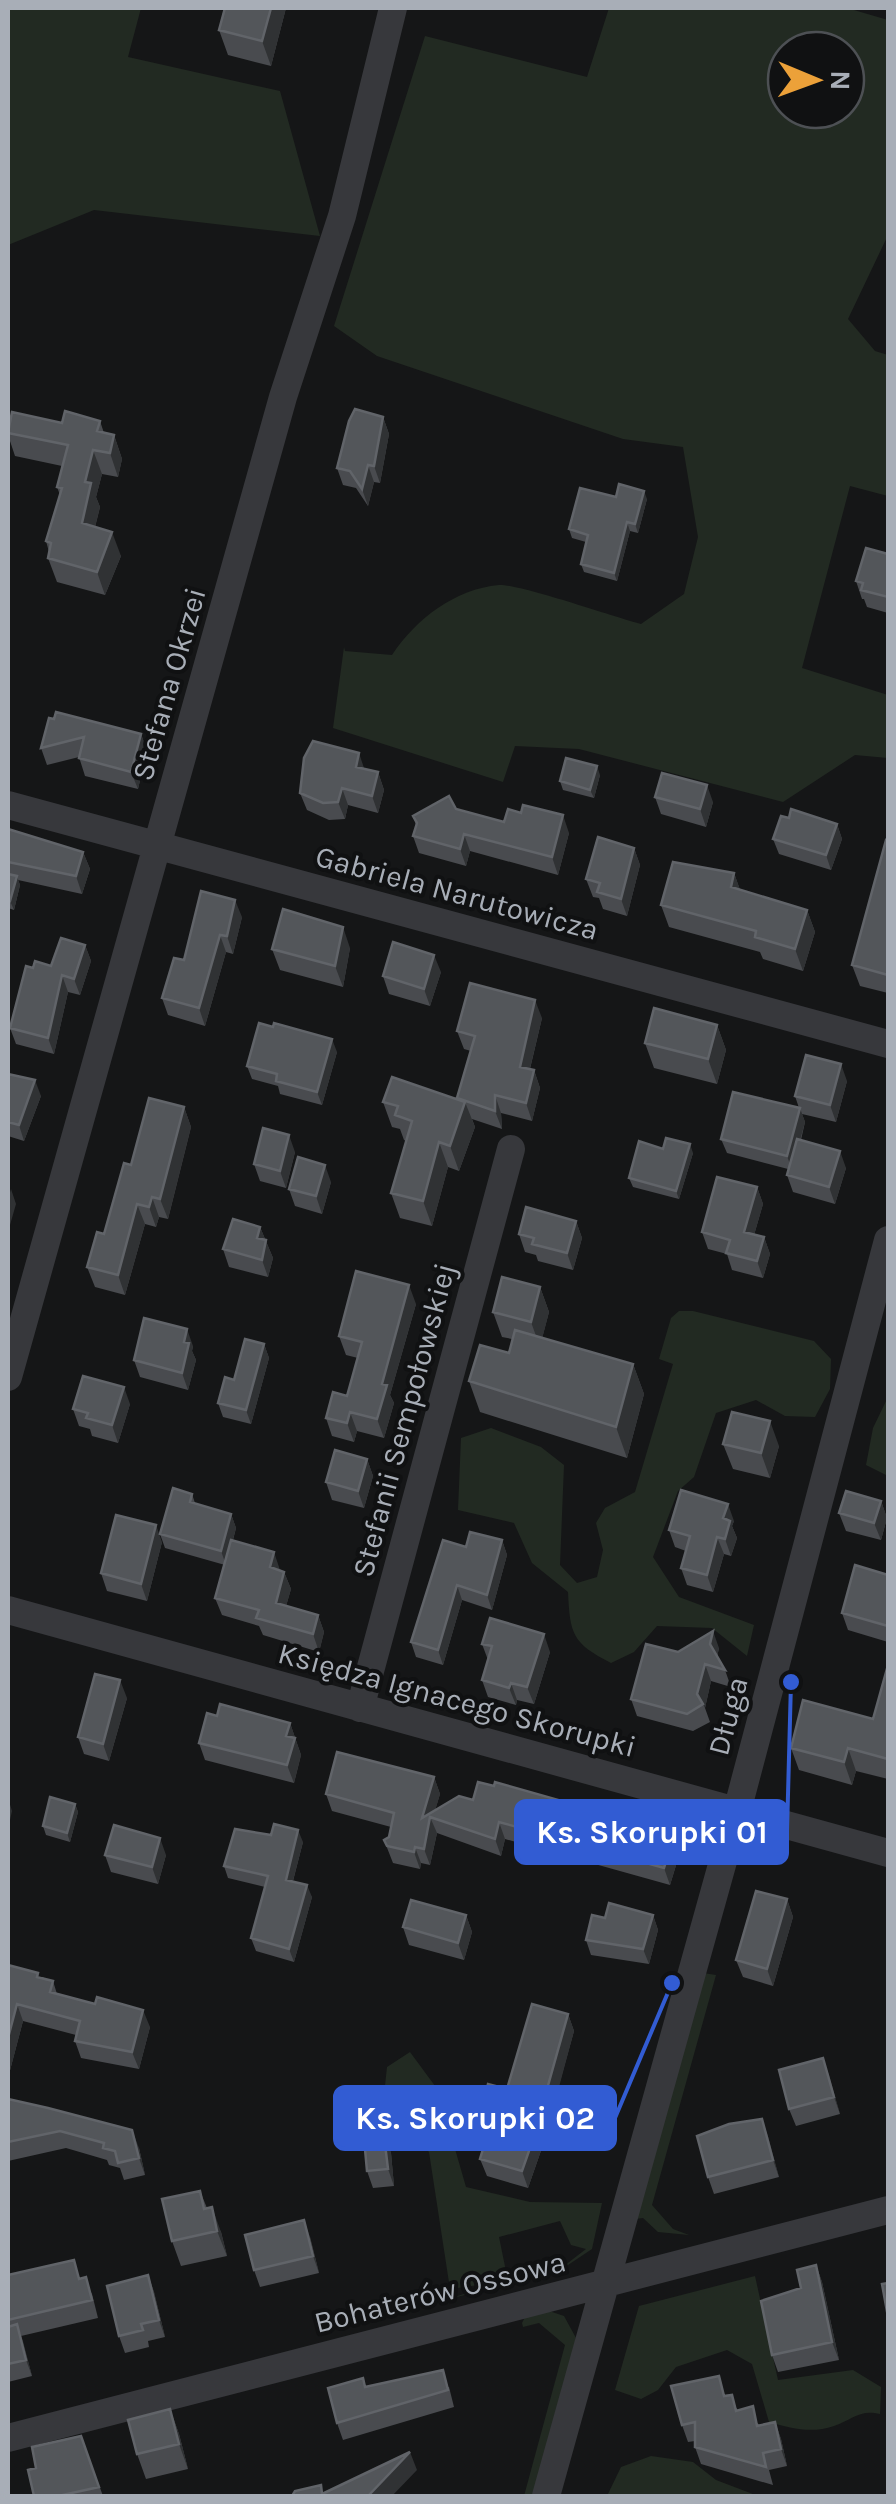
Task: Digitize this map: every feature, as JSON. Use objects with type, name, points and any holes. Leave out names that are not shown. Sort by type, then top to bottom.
[{"type":"street","name":"Stefana Okrzei","points":[[8,1377],[283,398],[342,216],[393,8]]},
{"type":"street","name":"Gabriela Narutowicza","points":[[8,805],[888,1044]]},
{"type":"street","name":"Stefanii Sempołowskiej","points":[[360,1708],[511,1149]]},
{"type":"street","name":"Długa","points":[[546,2496],[737,1812],[888,1240]]},
{"type":"street","name":"Księdza Ignacego Skorupki","points":[[8,1610],[888,1853]]},
{"type":"street","name":"Bohaterów Ossowa","points":[[8,2438],[888,2210]]},
{"type":"shaded area","points":[[8,8],[141,8],[128,57],[280,91],[320,236],[94,210],[8,245]]},
{"type":"shaded area","points":[[609,8],[847,8],[888,20],[888,235],[848,319],[875,351],[888,355],[888,496],[850,486],[802,668],[888,695],[888,758],[855,755],[783,802],[579,749],[515,746],[503,782],[333,728],[344,647],[345,651],[392,655],[413,629],[438,608],[467,593],[499,585],[641,624],[684,594],[698,537],[683,447],[623,439],[377,356],[334,326],[425,36],[587,77]]},
{"type":"shaded area","points":[[679,1311],[693,1311],[814,1341],[831,1359],[830,1389],[815,1417],[785,1416],[756,1400],[716,1413],[694,1477],[678,1491],[653,1557],[679,1597],[754,1625],[747,1656],[712,1628],[657,1626],[634,1652],[611,1663],[576,1636],[568,1592],[532,1563],[514,1523],[458,1510],[461,1438],[491,1428],[541,1447],[564,1465],[560,1565],[577,1583],[597,1577],[603,1550],[596,1523],[605,1508],[635,1492],[673,1364],[659,1359],[671,1318]]},
{"type":"shaded area","points":[[888,1397],[888,1476],[866,1465],[873,1428]]},
{"type":"shaded area","points":[[703,1973],[716,1975],[652,2205],[673,2229],[689,2235],[658,2232],[643,2218],[635,2219]]},
{"type":"shaded area","points":[[410,2052],[438,2090],[466,2187],[530,2202],[602,2203],[592,2249],[559,2271],[441,2301],[507,2281],[450,2289],[429,2152],[383,2104],[387,2067]],"holes":[[[560,2221],[571,2245],[586,2249],[564,2266],[508,2281],[499,2237]]]},
{"type":"shaded area","points":[[755,2276],[778,2380],[853,2370],[881,2387],[880,2414],[861,2414],[817,2430],[769,2422],[752,2364],[727,2350],[676,2367],[658,2390],[641,2399],[615,2390],[639,2306]]},
{"type":"shaded area","points":[[549,2311],[564,2316],[576,2338],[536,2496],[524,2496],[565,2345],[539,2323],[523,2327],[522,2323],[526,2315]]},
{"type":"shaded area","points":[[651,2456],[693,2462],[716,2480],[758,2496],[607,2496],[621,2467]]},
{"type":"building","points":[[225,8],[271,8],[262,41],[219,30]]},
{"type":"building","points":[[355,409],[383,417],[374,466],[368,465],[362,489],[350,471],[337,468]]},
{"type":"building","points":[[65,411],[100,421],[97,431],[114,435],[110,453],[93,450],[85,482],[91,483],[82,523],[112,532],[97,572],[48,558],[51,543],[46,541],[62,488],[57,487],[68,445],[8,433],[12,412],[62,423]]},
{"type":"building","points":[[619,484],[644,491],[635,524],[627,522],[614,573],[581,564],[588,535],[569,529],[580,488],[616,497]]},
{"type":"building","points":[[866,548],[888,554],[888,597],[861,590],[863,583],[856,581]]},
{"type":"building","points":[[56,712],[141,734],[131,772],[79,758],[84,737],[41,748],[49,718],[54,719]]},
{"type":"building","points":[[313,741],[359,753],[356,767],[378,772],[372,796],[342,788],[338,802],[323,803],[300,793],[304,758]]},
{"type":"building","points":[[566,758],[597,766],[590,790],[560,781]]},
{"type":"building","points":[[662,773],[707,785],[700,809],[655,797]]},
{"type":"building","points":[[449,796],[456,809],[504,822],[508,809],[521,813],[523,805],[563,815],[552,857],[464,834],[460,849],[413,836],[417,823],[413,816]]},
{"type":"building","points":[[791,809],[837,824],[826,855],[773,839],[781,816],[789,818]]},
{"type":"building","points":[[8,829],[83,852],[76,876],[8,862]]},
{"type":"building","points":[[598,837],[634,848],[621,899],[597,892],[600,883],[586,879]]},
{"type":"building","points":[[888,841],[888,975],[852,965]]},
{"type":"building","points":[[673,862],[734,873],[731,887],[807,910],[795,949],[755,937],[756,931],[661,905]]},
{"type":"building","points":[[8,874],[17,876],[10,901],[8,900]]},
{"type":"building","points":[[201,891],[235,900],[227,936],[220,935],[199,1008],[162,998],[174,958],[184,960]]},
{"type":"building","points":[[283,909],[343,927],[335,966],[272,949]]},
{"type":"building","points":[[61,938],[85,945],[74,979],[62,975],[48,1038],[10,1028],[26,966],[33,968],[35,961],[51,966]]},
{"type":"building","points":[[393,942],[434,955],[424,989],[383,976]]},
{"type":"building","points":[[470,983],[535,1000],[520,1067],[534,1070],[526,1103],[495,1095],[495,1111],[457,1098],[475,1036],[457,1031]]},
{"type":"building","points":[[654,1008],[717,1025],[708,1059],[645,1043]]},
{"type":"building","points":[[259,1023],[273,1027],[274,1023],[332,1039],[317,1092],[276,1081],[277,1074],[247,1066]]},
{"type":"building","points":[[806,1055],[841,1064],[830,1105],[795,1096]]},
{"type":"building","points":[[8,1074],[35,1080],[19,1125],[8,1122]]},
{"type":"building","points":[[392,1077],[465,1102],[450,1146],[439,1142],[423,1201],[391,1193],[412,1121],[395,1115],[398,1106],[383,1102]]},
{"type":"building","points":[[733,1092],[800,1108],[787,1156],[721,1139]]},
{"type":"building","points":[[149,1098],[184,1107],[160,1199],[152,1197],[149,1207],[137,1204],[118,1275],[87,1267],[97,1232],[104,1234],[124,1163],[131,1165]]},
{"type":"building","points":[[263,1128],[289,1135],[280,1171],[254,1164]]},
{"type":"building","points":[[666,1138],[690,1144],[676,1191],[629,1178],[639,1141],[663,1149]]},
{"type":"building","points":[[797,1139],[840,1151],[829,1187],[787,1175]]},
{"type":"building","points":[[298,1157],[325,1165],[316,1196],[289,1189]]},
{"type":"building","points":[[717,1177],[757,1187],[744,1232],[764,1237],[757,1261],[726,1253],[730,1240],[702,1232]]},
{"type":"building","points":[[526,1207],[576,1221],[567,1253],[532,1244],[534,1238],[519,1234]]},
{"type":"building","points":[[233,1219],[260,1227],[257,1238],[266,1240],[262,1260],[223,1249]]},
{"type":"building","points":[[356,1271],[409,1285],[382,1384],[387,1385],[377,1419],[350,1412],[347,1423],[326,1418],[333,1392],[347,1396],[362,1342],[339,1336]]},
{"type":"building","points":[[502,1277],[540,1287],[531,1322],[493,1312]]},
{"type":"building","points":[[144,1318],[187,1329],[184,1342],[189,1343],[182,1373],[134,1360]]},
{"type":"building","points":[[515,1330],[633,1364],[616,1427],[469,1381],[480,1345],[509,1353]]},
{"type":"building","points":[[245,1339],[264,1344],[246,1410],[218,1403],[225,1377],[234,1380]]},
{"type":"building","points":[[83,1376],[124,1387],[112,1425],[86,1418],[88,1413],[73,1409]]},
{"type":"building","points":[[732,1412],[770,1421],[761,1453],[723,1444]]},
{"type":"building","points":[[335,1450],[367,1459],[358,1491],[326,1482]]},
{"type":"building","points":[[173,1488],[192,1494],[190,1502],[231,1514],[221,1551],[160,1534]]},
{"type":"building","points":[[681,1490],[728,1504],[723,1518],[730,1521],[725,1539],[717,1537],[707,1575],[681,1568],[690,1536],[669,1530]]},
{"type":"building","points":[[846,1491],[881,1501],[874,1523],[839,1513]]},
{"type":"building","points":[[116,1515],[156,1525],[141,1584],[101,1573]]},
{"type":"building","points":[[470,1532],[502,1540],[487,1595],[457,1585],[438,1650],[411,1642],[443,1540],[466,1547]]},
{"type":"building","points":[[231,1540],[274,1552],[270,1567],[284,1572],[276,1603],[318,1615],[313,1634],[256,1618],[259,1610],[215,1598]]},
{"type":"building","points":[[855,1565],[888,1575],[888,1626],[842,1613]]},
{"type":"building","points":[[490,1618],[544,1634],[527,1687],[511,1683],[509,1688],[482,1680],[492,1646],[482,1644]]},
{"type":"building","points":[[713,1631],[710,1644],[725,1670],[705,1664],[697,1694],[703,1704],[687,1714],[631,1699],[646,1644],[678,1652]]},
{"type":"building","points":[[888,1665],[888,1759],[848,1748],[844,1762],[791,1748],[803,1700],[873,1719]]},
{"type":"building","points":[[95,1674],[120,1680],[103,1744],[78,1737]]},
{"type":"building","points":[[220,1704],[290,1723],[286,1736],[295,1738],[287,1765],[199,1743],[207,1713],[217,1716]]},
{"type":"building","points":[[337,1752],[434,1777],[422,1818],[459,1796],[473,1800],[478,1782],[494,1786],[495,1782],[675,1833],[664,1868],[499,1822],[495,1839],[430,1817],[424,1849],[415,1847],[414,1852],[387,1846],[384,1840],[389,1837],[394,1813],[326,1794]]},
{"type":"building","points":[[50,1797],[75,1804],[67,1833],[43,1826]]},
{"type":"building","points":[[274,1824],[298,1830],[286,1880],[307,1885],[289,1949],[251,1938],[268,1876],[224,1866],[235,1829],[271,1835]]},
{"type":"building","points":[[114,1825],[160,1838],[152,1867],[105,1855]]},
{"type":"building","points":[[756,1891],[787,1899],[767,1969],[736,1960]]},
{"type":"building","points":[[411,1900],[466,1915],[458,1943],[403,1927]]},
{"type":"building","points":[[609,1903],[653,1915],[643,1949],[586,1940],[592,1915],[605,1918]]},
{"type":"building","points":[[8,1965],[53,1981],[50,1992],[95,2004],[97,1997],[143,2010],[132,2052],[75,2041],[80,2021],[17,2004],[8,2038]]},
{"type":"building","points":[[532,2004],[568,2014],[544,2100],[562,2105],[555,2133],[537,2128],[522,2171],[480,2159],[493,2116],[481,2112],[488,2084],[507,2089]]},
{"type":"building","points":[[823,2058],[834,2097],[789,2109],[779,2070]]},
{"type":"building","points":[[8,2099],[132,2130],[139,2158],[118,2163],[115,2151],[103,2148],[104,2143],[60,2131],[8,2142]]},
{"type":"building","points":[[762,2119],[773,2160],[708,2177],[697,2136],[729,2124]]},
{"type":"building","points":[[384,2136],[388,2169],[367,2171],[364,2138]]},
{"type":"building","points":[[200,2191],[204,2209],[212,2207],[217,2231],[172,2241],[162,2199]]},
{"type":"building","points":[[304,2220],[313,2256],[254,2270],[245,2235]]},
{"type":"building","points":[[74,2260],[79,2279],[86,2277],[92,2300],[8,2320],[8,2275]]},
{"type":"building","points":[[816,2265],[832,2342],[772,2355],[761,2301],[801,2288],[797,2270]]},
{"type":"building","points":[[148,2275],[159,2320],[141,2324],[143,2330],[119,2336],[107,2286]]},
{"type":"building","points":[[888,2283],[888,2317],[882,2284]]},
{"type":"building","points":[[17,2324],[26,2360],[8,2364],[8,2327]]},
{"type":"building","points":[[443,2370],[448,2390],[337,2423],[328,2388],[363,2378],[365,2387]]},
{"type":"building","points":[[719,2376],[724,2396],[732,2395],[736,2411],[753,2406],[757,2426],[775,2422],[781,2449],[763,2453],[766,2467],[695,2447],[695,2422],[682,2425],[671,2386]]},
{"type":"building","points":[[170,2409],[179,2444],[137,2454],[128,2420]]},
{"type":"building","points":[[81,2436],[99,2487],[58,2496],[34,2496],[28,2470],[36,2468],[32,2447]]},
{"type":"building","points":[[410,2452],[368,2496],[292,2496],[295,2491],[321,2485],[322,2494]]},
{"type":"place","name":"Ks. Skorupki 01","points":[[791,1682]]},
{"type":"place","name":"Ks. Skorupki 02","points":[[672,1983]]}]
